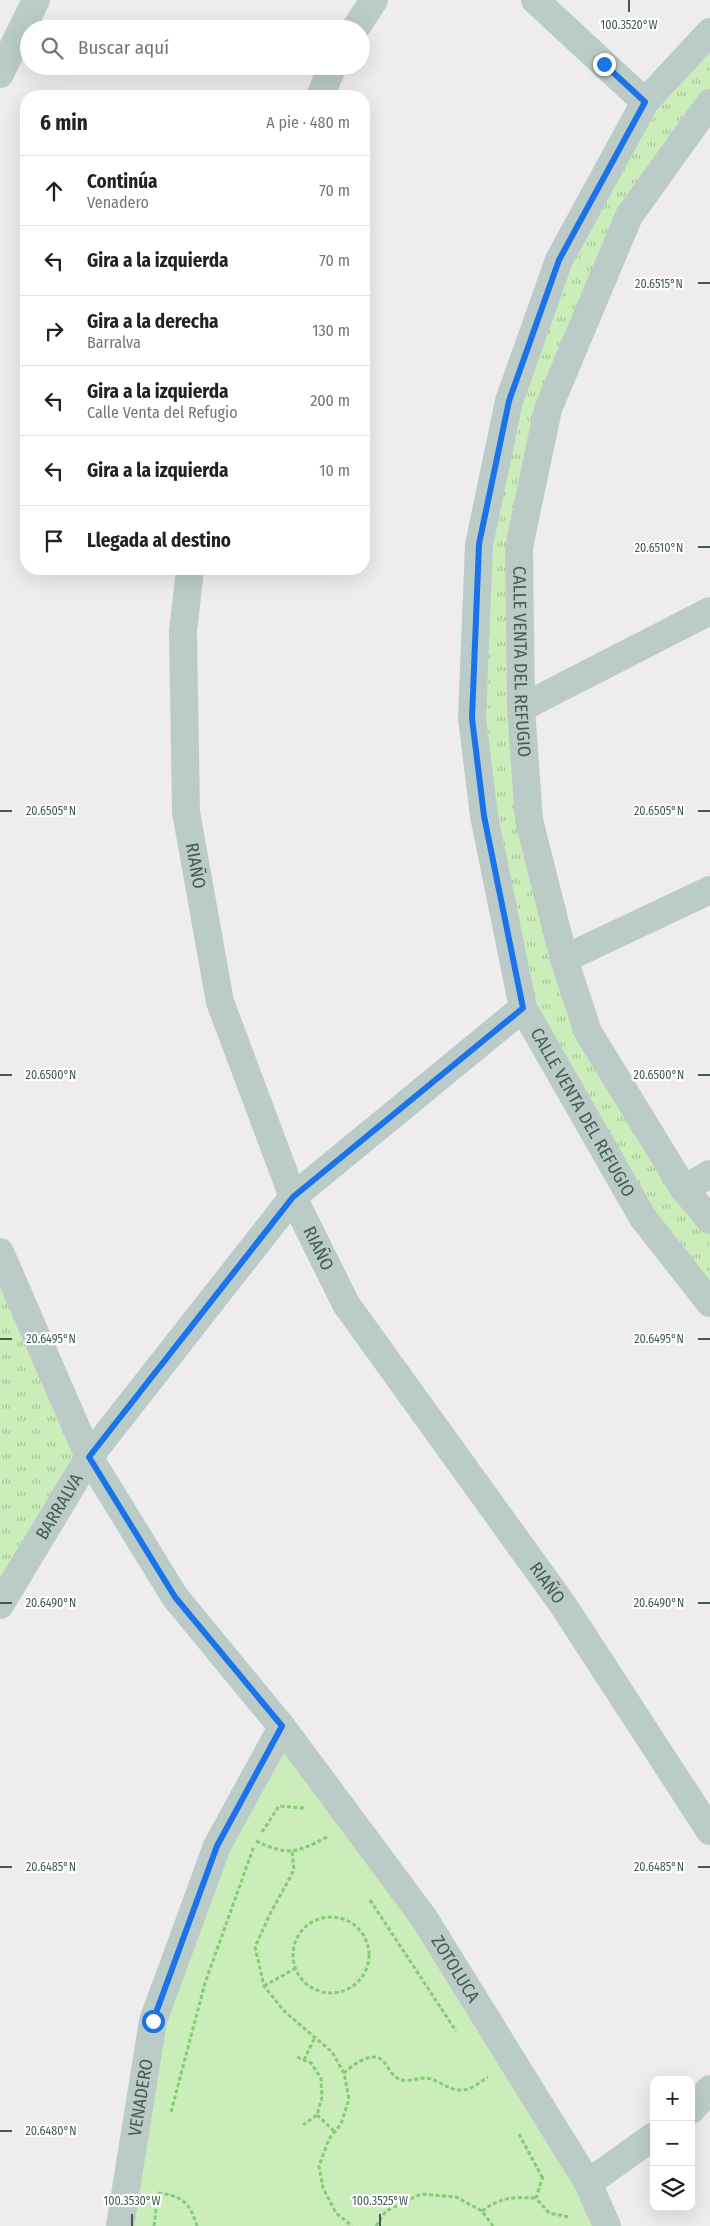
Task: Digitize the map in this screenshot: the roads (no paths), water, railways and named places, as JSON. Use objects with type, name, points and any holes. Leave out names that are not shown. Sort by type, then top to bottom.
[{"type":"street","points":[[26,20],[36,0]]},
{"type":"street","points":[[361,20],[374,0]]},
{"type":"street","points":[[534,0],[645,102]]},
{"type":"street","name":"CALLE VENTA DEL REFUGIO","points":[[710,32],[645,102],[559,260],[509,401],[479,544],[472,718],[484,816],[523,1008],[643,1218],[710,1303]]},
{"type":"street","points":[[0,74],[20,33]]},
{"type":"street","points":[[322,90],[328,75]]},
{"type":"street","name":"CALLE VENTA DEL REFUGIO","points":[[710,103],[629,216],[548,409],[519,547],[521,708],[529,820],[564,960],[588,1032],[684,1189],[710,1220]]},
{"type":"street","name":"RIAÑO","points":[[189,575],[183,632],[186,812],[220,1002],[293,1197],[346,1304],[563,1605],[710,1830]]},
{"type":"street","points":[[521,708],[710,611]]},
{"type":"street","points":[[564,960],[710,890]]},
{"type":"street","name":"BARRALVA","points":[[0,1605],[89,1457],[293,1197],[523,1008]]},
{"type":"street","points":[[684,1189],[710,1174]]},
{"type":"street","name":"ZOTOLUCA","points":[[0,1252],[89,1457],[175,1597],[282,1726],[424,1918],[588,2183],[607,2226]]},
{"type":"street","name":"VENADERO","points":[[120,2226],[153,2021],[217,1846],[282,1726]]},
{"type":"street","points":[[695,2106],[710,2089]]},
{"type":"street","points":[[588,2183],[650,2139]]}]
